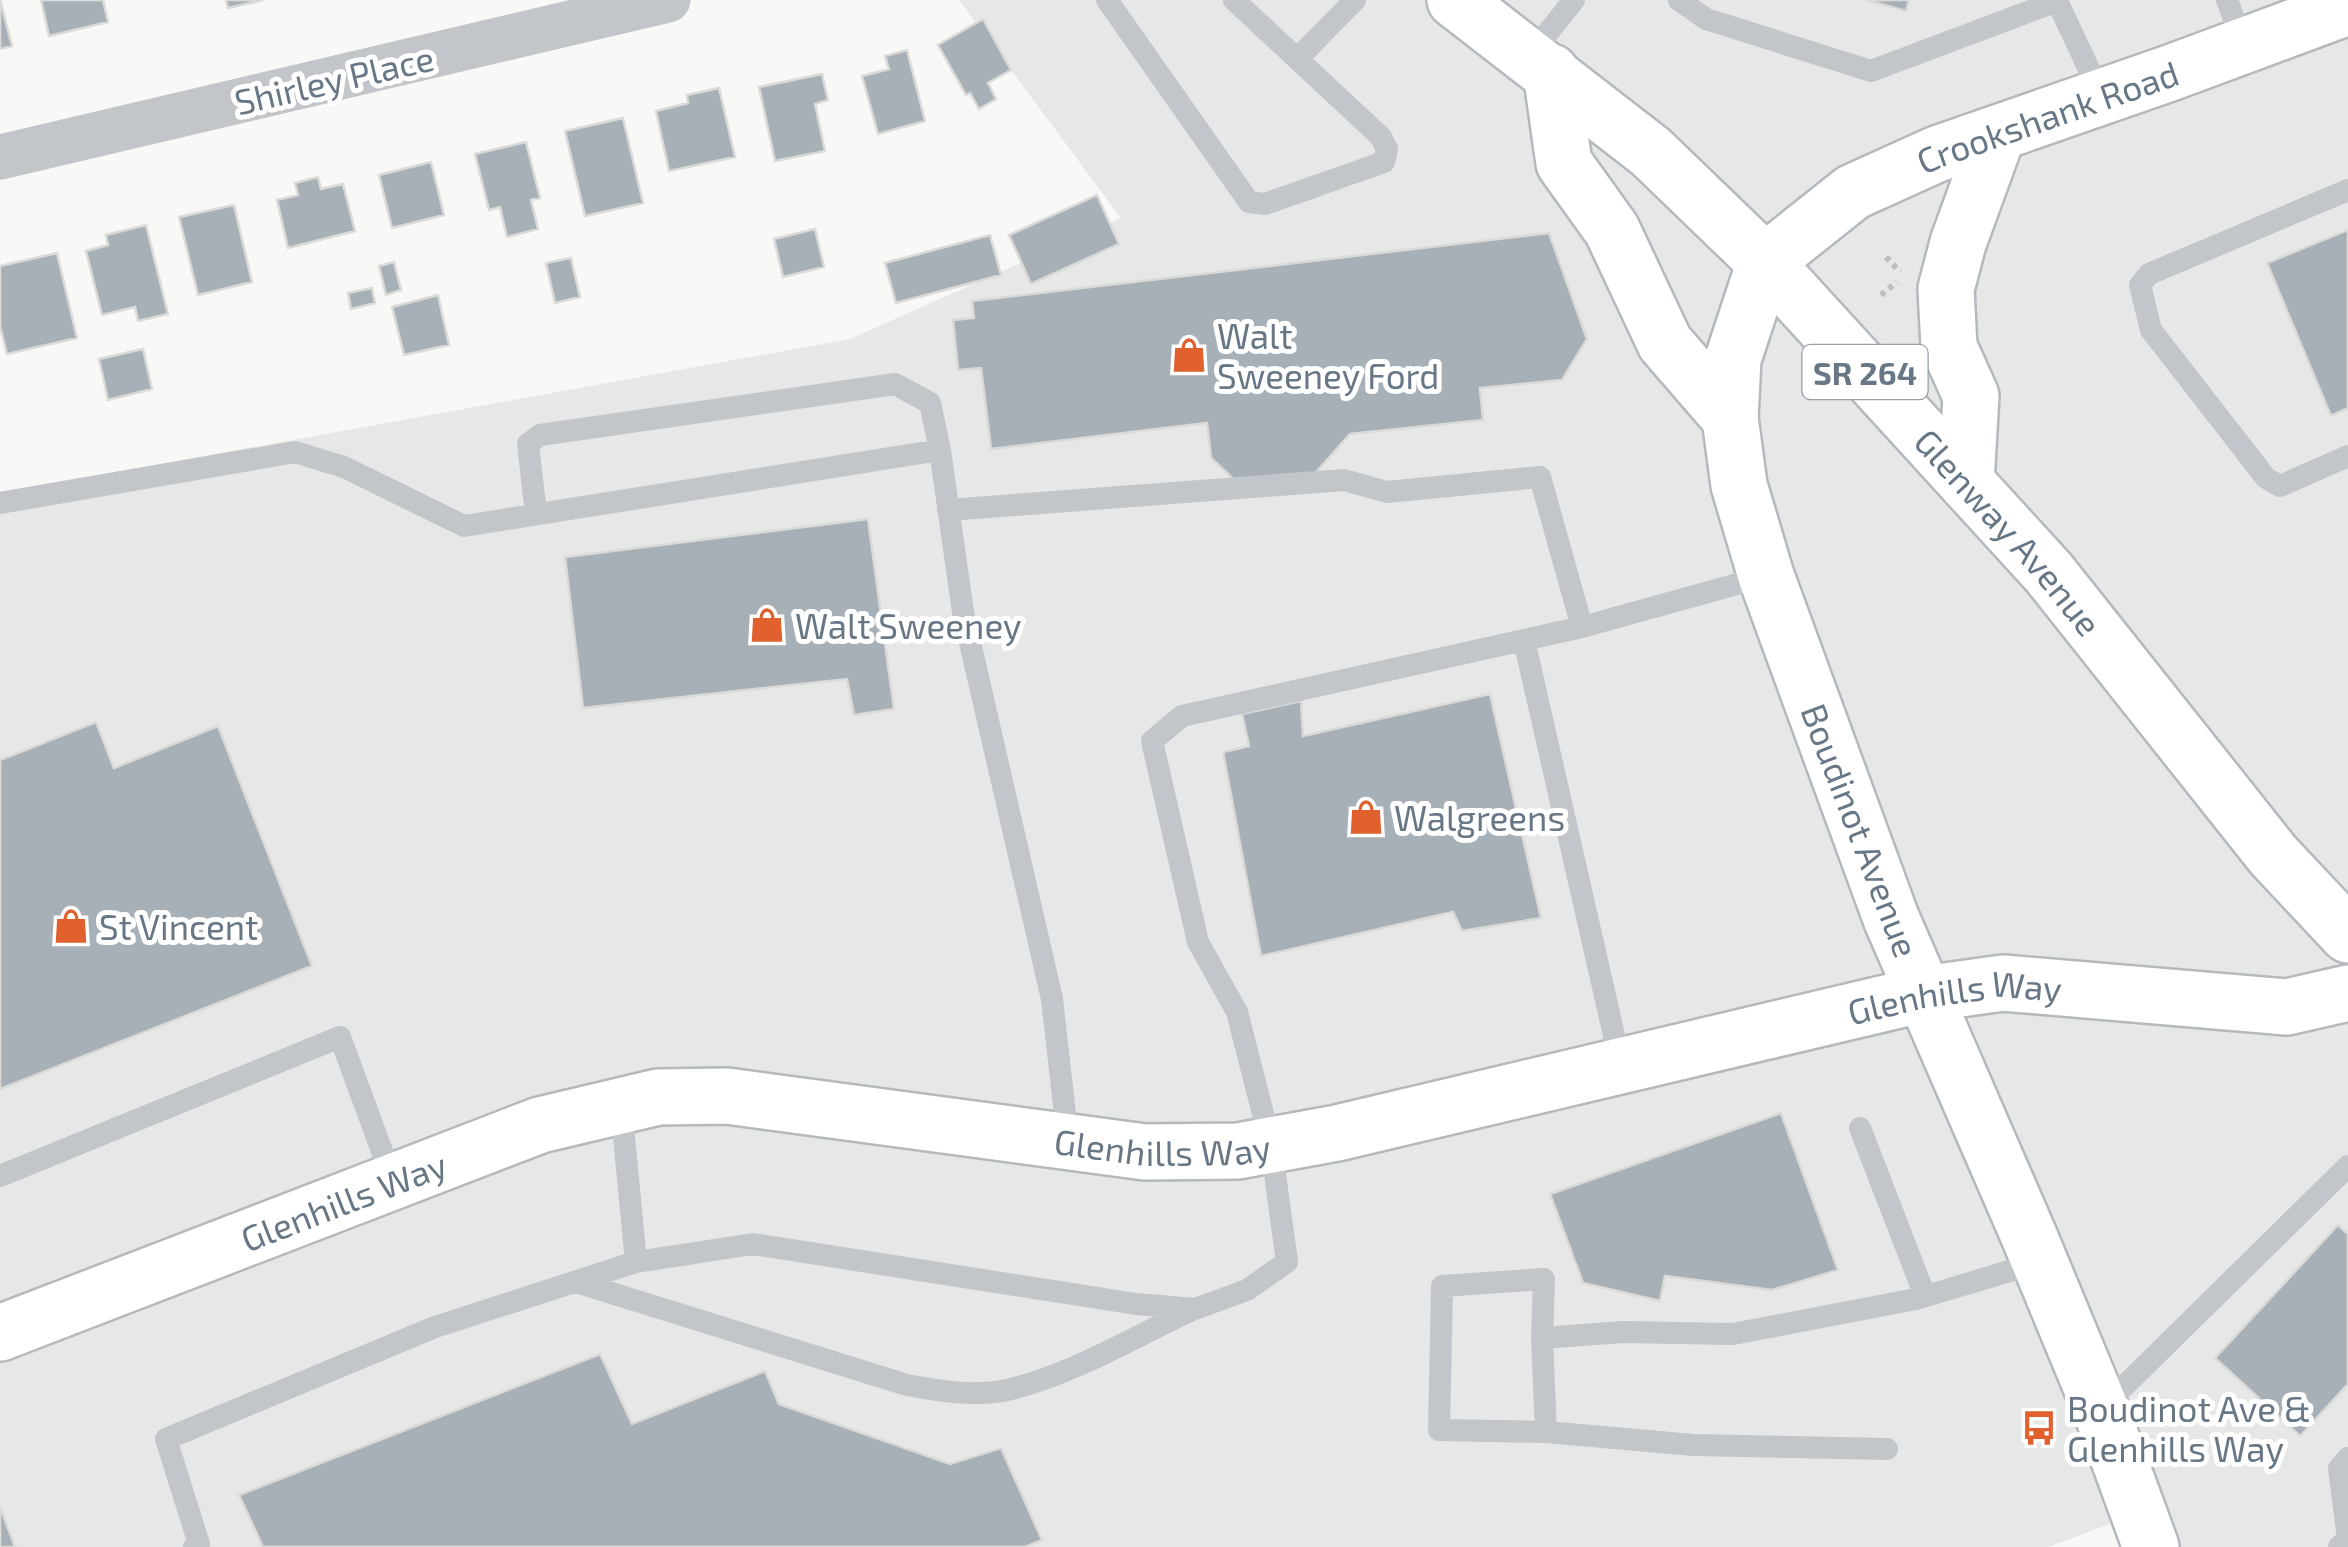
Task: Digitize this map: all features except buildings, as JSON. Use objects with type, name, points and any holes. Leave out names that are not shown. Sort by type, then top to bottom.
[{"type":"street","name":"Shirley Place","points":[[0,157],[668,0]]},
{"type":"street","name":"Glenway Avenue","points":[[1455,0],[1651,152],[1765,262],[2049,573],[2273,855],[2348,935]]},
{"type":"street","name":"Crookshank Road","points":[[1765,262],[1853,192],[1937,154],[2102,96],[2235,23],[2348,6]]},
{"type":"street","points":[[1540,64],[1564,163],[1612,230],[1665,343],[1730,418]]},
{"type":"street","points":[[1966,482],[1971,396],[1949,347],[1946,289],[1958,243],[1998,132]]},
{"type":"street","name":"Boudinot Avenue","points":[[1765,262],[1732,359],[1730,418],[1738,485],[1766,576],[1891,918],[2040,1262],[2101,1410],[2151,1547]]},
{"type":"street","name":"Glenhills Way","points":[[0,1333],[540,1125],[658,1097],[727,1096],[1145,1152],[1238,1151],[1337,1132],[1924,994],[2003,983],[2287,1007],[2348,992]]},
{"type":"lane","points":[[1107,0],[1249,202],[1265,204],[1384,162],[1388,149],[1381,136],[1234,0]]},
{"type":"lane","points":[[1297,59],[1354,0]]},
{"type":"lane","points":[[1540,64],[1574,0]]},
{"type":"lane","points":[[1679,0],[1706,19],[1871,72],[2057,0],[2102,96]]},
{"type":"lane","points":[[2348,190],[2149,274],[2140,285],[2150,330],[2266,478],[2280,486],[2348,456]]},
{"type":"lane","points":[[536,514],[528,444],[540,436],[895,384],[930,403],[962,612],[1052,1000],[1068,1140]]},
{"type":"lane","points":[[0,503],[295,452],[344,467],[464,526],[940,450]]},
{"type":"lane","points":[[948,510],[1344,480],[1386,492],[1540,477],[1582,627]]},
{"type":"lane","points":[[576,1282],[907,1386],[958,1394],[1006,1390],[1057,1372],[1195,1309],[1247,1290],[1288,1262],[1271,1145],[1237,1012],[1198,942],[1152,741],[1182,716],[1582,627],[1766,576]]},
{"type":"lane","points":[[1524,640],[1621,1066]]},
{"type":"lane","points":[[0,1176],[340,1037],[393,1182]]},
{"type":"lane","points":[[620,1106],[636,1262]]},
{"type":"lane","points":[[1860,1128],[1925,1296]]},
{"type":"lane","points":[[2101,1410],[2348,1166]]},
{"type":"lane","points":[[194,1547],[199,1544],[166,1439],[435,1326],[636,1262],[753,1244],[1136,1304],[1195,1309]]},
{"type":"lane","points":[[1542,1338],[1624,1332],[1733,1334],[1925,1296],[2040,1262]]},
{"type":"lane","points":[[1546,1432],[1544,1278],[1442,1286],[1439,1430],[1546,1432],[1692,1445],[1887,1449]]},
{"type":"lane","points":[[2339,1547],[2348,1539],[2339,1468],[2348,1458]]},
{"type":"path","points":[[1886,256],[1904,277]]},
{"type":"shaded area","points":[[959,0],[2348,0],[2348,1547],[2152,1547],[2139,1513],[2048,1547],[0,1547],[0,493],[850,339],[1121,218]]},
{"type":"place","name":"Walt Sweeney Ford","points":[[1189,355]]},
{"type":"place","name":"Walt Sweeney","points":[[767,625]]},
{"type":"place","name":"Walgreens","points":[[1366,817]]},
{"type":"place","name":"St Vincent","points":[[71,926]]},
{"type":"place","name":"Boudinot Ave & Glenhills Way","points":[[2039,1428]]}]
